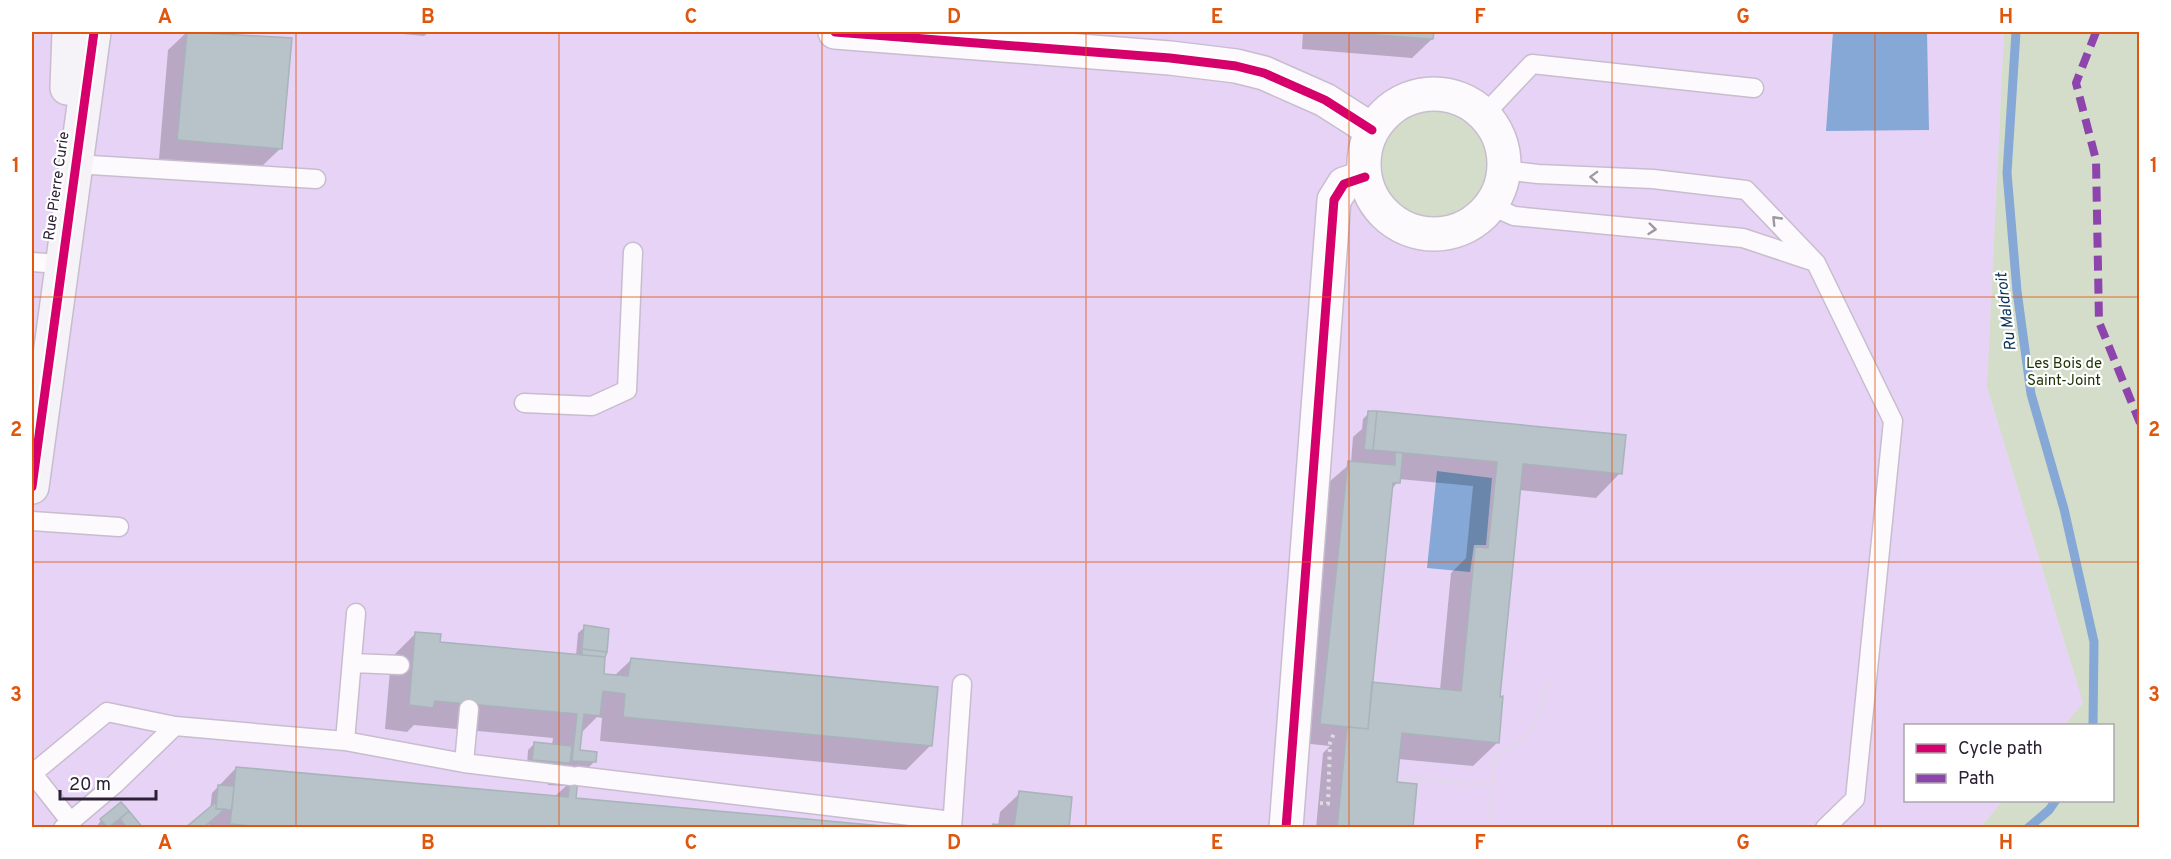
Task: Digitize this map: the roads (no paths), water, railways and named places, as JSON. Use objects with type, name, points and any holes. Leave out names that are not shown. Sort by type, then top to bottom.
[{"type":"street","name":"Rue Pierre Curie","points":[[32,487],[46,263],[69,32]]},
{"type":"street","name":"Rue Pierre Curie","points":[[46,263],[75,164],[94,32]]},
{"type":"street","points":[[835,32],[1170,58],[1236,66],[1264,73],[1325,100],[1372,130]]},
{"type":"street","points":[[1421,95],[1449,95],[1466,101],[1484,115],[1500,140],[1504,154],[1504,170],[1499,190],[1491,206],[1481,216],[1461,229],[1435,234],[1407,229],[1386,215],[1372,197],[1365,177],[1366,147],[1372,130],[1381,118],[1404,100],[1421,95]]},
{"type":"street","points":[[1286,828],[1334,200],[1344,184],[1365,177]]},
{"type":"lane","points":[[1484,115],[1532,64],[1754,88]]},
{"type":"lane","points":[[75,164],[316,179]]},
{"type":"lane","points":[[1504,170],[1538,174],[1653,179],[1746,190],[1816,262],[1893,421],[1855,799],[1825,828]]},
{"type":"lane","points":[[1491,206],[1514,216],[1743,238],[1816,262]]},
{"type":"lane","points":[[524,403],[592,406],[627,390],[633,252]]},
{"type":"lane","points":[[32,521],[119,527]]},
{"type":"lane","points":[[345,741],[356,613]]},
{"type":"lane","points":[[353,663],[400,665]]},
{"type":"lane","points":[[175,726],[115,784],[67,824],[32,774],[107,712],[175,726],[345,741],[464,763],[952,824],[962,684]]},
{"type":"lane","points":[[464,763],[469,709]]},
{"type":"water","points":[[1833,32],[1927,32],[1929,130],[1826,131]]},
{"type":"water","points":[[1437,471],[1492,478],[1486,545],[1474,545],[1470,572],[1427,568]]},
{"type":"waterway","name":"Ru Maldroit","points":[[2016,32],[2007,173],[2017,291],[2031,394],[2064,509],[2094,642],[2093,724]]},
{"type":"waterway","name":"Ru Maldroit","points":[[2028,828],[2049,810],[2055,802]]},
{"type":"park label","name":"Les Bois de Saint-Joint","points":[[2064,372]]}]
